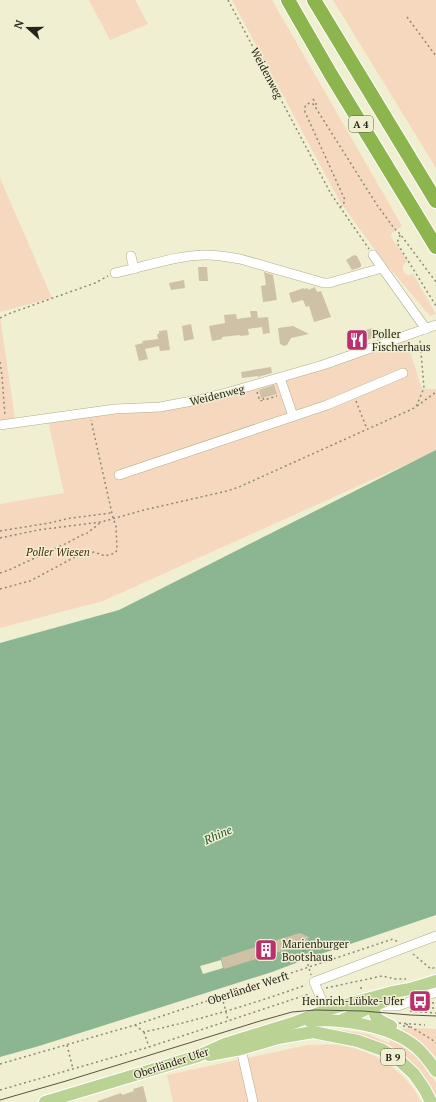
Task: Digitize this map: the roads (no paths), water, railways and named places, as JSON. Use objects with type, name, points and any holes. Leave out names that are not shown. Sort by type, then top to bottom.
[{"type":"highway","name":"A 4","points":[[288,0],[330,73],[436,247]]},
{"type":"highway","name":"A 4","points":[[314,0],[436,201]]},
{"type":"main road","points":[[296,1022],[326,1010],[436,981]]},
{"type":"main road","points":[[313,1032],[339,1022],[410,989]]},
{"type":"main road","name":"B 9","points":[[375,1006],[375,1017],[379,1021],[393,1027],[403,1038],[416,1047],[436,1071]]},
{"type":"main road","name":"B 9","points":[[296,1022],[323,1020],[359,1024],[377,1028],[403,1038]]},
{"type":"main road","name":"Oberländer Ufer","points":[[45,1102],[198,1056],[225,1044],[296,1022]]},
{"type":"main road","name":"B 9","points":[[198,1056],[230,1052],[278,1038],[313,1032],[358,1041],[383,1050],[400,1061],[414,1074],[426,1090],[431,1102]]},
{"type":"street","points":[[115,273],[183,257],[206,255],[226,256],[240,259],[309,277],[324,283],[329,283],[382,268]]},
{"type":"street","points":[[373,255],[423,330]]},
{"type":"street","points":[[131,256],[134,269]]},
{"type":"street","name":"Weidenweg","points":[[3,424],[115,409],[160,407],[226,394],[322,365],[436,325]]},
{"type":"street","points":[[118,475],[293,416],[354,394],[403,373]]},
{"type":"street","points":[[280,378],[293,416]]},
{"type":"street","points":[[326,1010],[314,982],[436,936]]},
{"type":"street","points":[[375,1006],[398,1006],[434,995]]},
{"type":"street","points":[[241,1049],[253,1102]]},
{"type":"water","name":"Rhine","points":[[436,450],[436,915],[272,972],[0,1057],[0,643],[119,610]]},
{"type":"tram line","points":[[0,1100],[292,1012],[315,1010],[363,1011],[436,1016]]},
{"type":"place","name":"Poller Fischerhaus","points":[[357,340]]},
{"type":"place","name":"Marienburger Bootshaus","points":[[266,950]]},
{"type":"place","name":"Heinrich-Lübke-Ufer","points":[[420,1001]]},
{"type":"park label","name":"Poller Wiesen","points":[[58,552]]}]
